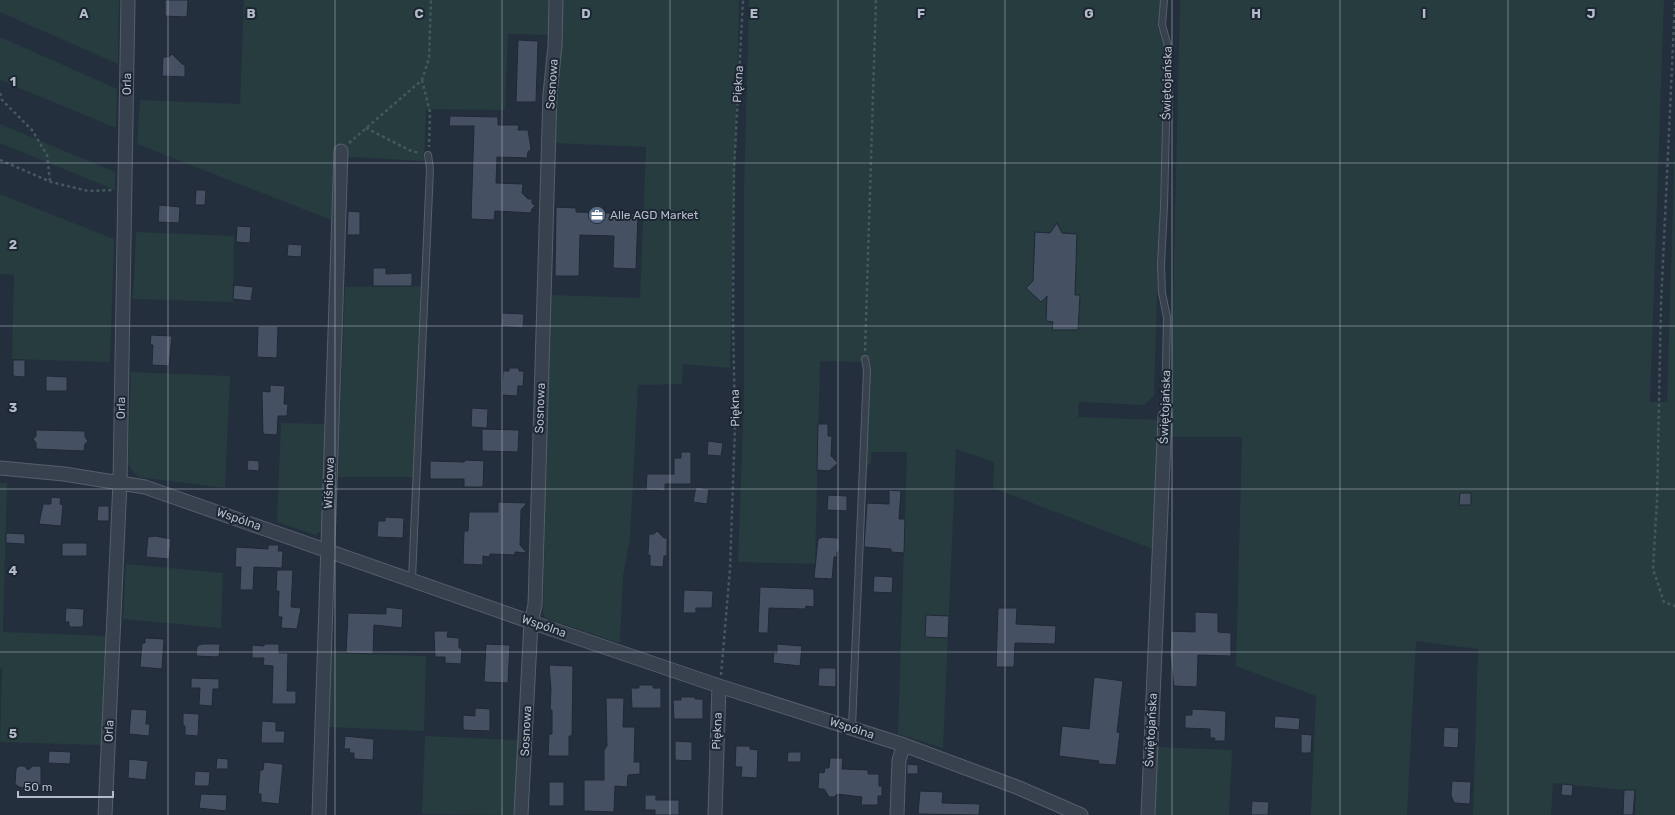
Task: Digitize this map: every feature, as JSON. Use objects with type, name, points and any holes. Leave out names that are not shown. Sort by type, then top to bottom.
[{"type":"street","name":"Orla","points":[[105,815],[120,482],[128,0]]},
{"type":"street","name":"Sosnowa","points":[[521,815],[531,622],[535,605],[550,94],[555,46],[556,0]]},
{"type":"street","name":"Wiśniowa","points":[[319,815],[341,151]]},
{"type":"street","name":"Świętojańska","points":[[1148,815],[1165,416]]},
{"type":"street","name":"Wspólna","points":[[0,468],[64,474],[145,487],[719,686],[852,727],[904,745],[1018,788],[1081,815]]},
{"type":"street","name":"Piękna","points":[[715,815],[719,686]]},
{"type":"street","points":[[897,815],[899,760],[904,745]]},
{"type":"lane","name":"Świętojańska","points":[[1164,0],[1162,25],[1168,46],[1161,265],[1162,293],[1167,317],[1165,416]]},
{"type":"lane","points":[[412,579],[429,177],[428,155]]},
{"type":"lane","points":[[852,727],[867,370],[865,359]]},
{"type":"path","points":[[366,128],[409,150],[428,155],[430,112],[422,80],[429,58],[431,0]]},
{"type":"path","name":"Piękna","points":[[719,686],[724,659],[732,530],[735,426],[733,318],[734,170],[743,0]]},
{"type":"path","points":[[865,359],[876,0]]},
{"type":"path","points":[[1675,2],[1661,304],[1657,502],[1653,569],[1664,602],[1675,606]]},
{"type":"path","points":[[341,151],[422,80]]},
{"type":"path","points":[[0,93],[2,100],[32,130],[47,155],[50,182]]},
{"type":"path","points":[[0,160],[50,182],[88,190],[125,190]]},
{"type":"green space","points":[[0,0],[119,0],[118,64],[0,12]]},
{"type":"green space","points":[[244,0],[549,0],[548,35],[508,34],[505,110],[426,109],[424,161],[351,157],[334,162],[331,220],[137,144],[140,100],[240,104]]},
{"type":"green space","points":[[561,0],[739,0],[730,368],[683,364],[682,384],[638,385],[630,538],[623,576],[620,643],[545,618],[543,613],[550,295],[640,298],[646,147],[554,143]]},
{"type":"green space","points":[[749,0],[1161,0],[1158,28],[1165,48],[1154,396],[1144,405],[1079,402],[1078,417],[1160,420],[1155,550],[993,488],[994,462],[956,449],[943,748],[898,734],[907,452],[871,452],[871,462],[866,469],[869,362],[820,361],[815,564],[738,562],[744,396],[744,192]]},
{"type":"green space","points":[[1180,0],[1664,0],[1650,402],[1667,402],[1675,137],[1675,815],[1635,815],[1636,791],[1553,783],[1551,815],[1473,815],[1478,649],[1416,641],[1407,815],[1311,815],[1316,696],[1236,666],[1242,437],[1170,437]]},
{"type":"green space","points":[[0,37],[117,89],[116,128],[0,80]]},
{"type":"green space","points":[[0,124],[115,172],[115,190],[0,143]]},
{"type":"green space","points":[[0,194],[114,239],[110,362],[12,359],[14,275],[0,274]]},
{"type":"green space","points":[[136,232],[234,236],[233,302],[133,299]]},
{"type":"green space","points":[[421,286],[413,477],[338,477],[345,287]]},
{"type":"green space","points":[[131,372],[230,376],[225,488],[138,477],[128,465]]},
{"type":"green space","points":[[281,423],[326,424],[323,529],[316,535],[277,522]]},
{"type":"green space","points":[[0,483],[7,483],[3,632],[106,636],[101,745],[0,742],[2,668],[0,668]]},
{"type":"green space","points":[[126,564],[223,573],[221,628],[123,619]]},
{"type":"green space","points":[[331,653],[426,656],[424,731],[328,727]]},
{"type":"green space","points":[[425,736],[518,740],[515,815],[422,814]]},
{"type":"green space","points":[[1156,747],[1232,750],[1229,815],[1154,815]]},
{"type":"building","points":[[165,0],[188,0],[187,17],[165,16]]},
{"type":"building","points":[[518,40],[538,41],[536,102],[516,102]]},
{"type":"building","points":[[172,54],[185,65],[185,77],[162,76],[163,57],[169,57]]},
{"type":"building","points":[[450,116],[498,117],[498,125],[519,125],[518,130],[528,130],[531,149],[528,152],[527,158],[497,157],[496,183],[523,184],[522,193],[528,199],[532,199],[532,203],[535,206],[531,213],[495,211],[494,220],[471,219],[474,126],[449,126]]},
{"type":"building","points":[[196,190],[206,190],[205,205],[195,205]]},
{"type":"building","points":[[159,205],[180,207],[179,223],[158,222]]},
{"type":"building","points":[[556,207],[576,208],[576,212],[638,214],[636,269],[613,268],[614,236],[580,235],[579,276],[555,276]]},
{"type":"building","points":[[348,211],[360,212],[360,235],[347,235]]},
{"type":"building","points":[[1057,223],[1062,233],[1077,234],[1075,295],[1080,295],[1078,330],[1052,330],[1053,322],[1046,321],[1047,296],[1041,302],[1026,288],[1033,281],[1035,232],[1050,233]]},
{"type":"building","points":[[237,226],[251,227],[250,243],[236,242]]},
{"type":"building","points":[[288,244],[302,245],[301,257],[287,256]]},
{"type":"building","points":[[373,268],[386,268],[386,274],[412,273],[412,286],[373,286]]},
{"type":"building","points":[[234,285],[253,287],[251,301],[233,299]]},
{"type":"building","points":[[502,313],[524,314],[523,328],[501,326]]},
{"type":"building","points":[[258,326],[278,326],[277,358],[257,357]]},
{"type":"building","points":[[151,335],[172,336],[169,366],[152,365],[153,345],[150,345]]},
{"type":"building","points":[[13,360],[25,360],[25,377],[13,376]]},
{"type":"building","points":[[509,368],[519,368],[519,371],[524,371],[523,386],[518,386],[517,396],[502,395],[503,371],[509,371]]},
{"type":"building","points":[[46,376],[67,377],[67,391],[46,391]]},
{"type":"building","points":[[270,385],[285,386],[284,404],[288,404],[287,416],[278,416],[277,435],[263,434],[262,391],[270,392]]},
{"type":"building","points":[[472,408],[488,409],[487,428],[471,427]]},
{"type":"building","points":[[818,424],[828,424],[828,436],[832,436],[831,456],[838,463],[829,471],[817,470]]},
{"type":"building","points":[[482,429],[519,430],[518,452],[482,451]]},
{"type":"building","points":[[36,430],[85,431],[85,437],[88,441],[85,444],[84,451],[36,449],[36,443],[33,439],[36,436]]},
{"type":"building","points":[[708,441],[723,443],[721,456],[707,455]]},
{"type":"building","points":[[681,452],[691,452],[691,484],[665,484],[665,491],[646,490],[647,474],[674,474],[674,458],[681,458]]},
{"type":"building","points":[[248,460],[259,461],[259,471],[247,470]]},
{"type":"building","points":[[465,460],[484,461],[483,487],[464,487],[464,479],[430,479],[430,461],[464,462]]},
{"type":"building","points":[[696,487],[709,489],[707,504],[693,502]]},
{"type":"building","points":[[889,490],[901,491],[899,519],[905,519],[904,553],[891,552],[891,549],[864,547],[867,503],[889,504]]},
{"type":"building","points":[[1460,493],[1471,493],[1471,505],[1459,505]]},
{"type":"building","points":[[828,495],[847,496],[847,511],[827,510]]},
{"type":"building","points":[[51,497],[61,498],[60,504],[63,505],[61,526],[39,524],[43,504],[51,504]]},
{"type":"building","points":[[498,502],[527,503],[521,510],[520,545],[527,553],[515,552],[515,555],[490,554],[489,557],[483,556],[483,565],[463,564],[464,531],[468,531],[469,512],[498,512]]},
{"type":"building","points":[[98,506],[109,506],[109,521],[97,521]]},
{"type":"building","points":[[385,517],[404,518],[403,538],[377,537],[378,521],[385,521]]},
{"type":"building","points":[[657,531],[664,538],[667,538],[667,556],[664,556],[663,567],[650,566],[650,555],[648,555],[649,534],[654,534]]},
{"type":"building","points":[[6,533],[25,534],[25,544],[6,543]]},
{"type":"building","points":[[155,536],[171,539],[169,559],[146,557],[148,537]]},
{"type":"building","points":[[822,537],[839,538],[839,552],[837,552],[837,557],[834,557],[832,579],[814,578],[818,539]]},
{"type":"building","points":[[62,543],[87,543],[87,556],[62,556]]},
{"type":"building","points":[[268,545],[279,545],[278,551],[283,551],[282,568],[254,567],[253,590],[240,590],[241,567],[235,567],[236,547],[268,549]]},
{"type":"building","points":[[277,570],[293,570],[291,607],[301,608],[297,629],[281,628],[282,617],[278,617],[279,591],[276,591]]},
{"type":"building","points":[[874,576],[893,577],[892,593],[873,592]]},
{"type":"building","points":[[760,587],[814,589],[814,607],[806,606],[805,609],[769,608],[768,633],[758,633]]},
{"type":"building","points":[[684,590],[713,591],[712,608],[696,608],[696,613],[683,613]]},
{"type":"building","points":[[386,607],[403,609],[402,628],[374,625],[373,654],[346,653],[348,613],[386,614]]},
{"type":"building","points":[[66,608],[84,609],[83,627],[69,627],[69,622],[65,622]]},
{"type":"building","points":[[998,608],[1017,608],[1016,624],[1056,626],[1055,644],[1015,643],[1014,667],[996,667]]},
{"type":"building","points":[[1195,612],[1218,613],[1218,632],[1231,633],[1231,656],[1198,655],[1197,687],[1174,686],[1170,655],[1171,631],[1195,632]]},
{"type":"building","points":[[926,615],[949,616],[948,638],[925,637]]},
{"type":"building","points":[[434,631],[448,631],[447,637],[459,638],[459,648],[462,648],[461,664],[445,663],[445,657],[435,657]]},
{"type":"building","points":[[145,638],[164,639],[162,669],[140,667],[142,643],[145,643]]},
{"type":"building","points":[[202,644],[220,644],[219,657],[196,656],[197,646]]},
{"type":"building","points":[[264,644],[279,644],[279,653],[288,653],[287,691],[296,691],[296,704],[272,704],[273,666],[263,665],[264,658],[252,658],[252,645],[264,646]]},
{"type":"building","points":[[486,644],[510,645],[508,683],[484,682]]},
{"type":"building","points":[[777,644],[802,646],[800,666],[773,663],[774,652],[777,653]]},
{"type":"building","points":[[549,665],[573,666],[572,736],[569,736],[569,756],[548,756],[549,734],[552,734]]},
{"type":"building","points":[[819,668],[836,668],[836,687],[818,686]]},
{"type":"building","points":[[1094,677],[1123,681],[1117,732],[1120,733],[1116,765],[1098,764],[1099,761],[1059,756],[1062,726],[1089,729]]},
{"type":"building","points":[[191,678],[219,679],[219,689],[213,689],[212,706],[199,705],[200,688],[191,688]]},
{"type":"building","points":[[639,685],[653,685],[653,688],[661,688],[661,708],[632,708],[631,688],[639,688]]},
{"type":"building","points":[[681,697],[695,697],[695,699],[703,699],[703,719],[674,719],[673,700],[681,700]]},
{"type":"building","points":[[606,698],[624,698],[623,727],[635,727],[634,762],[640,762],[640,774],[628,775],[627,787],[615,786],[614,812],[584,811],[584,780],[604,780],[604,750],[607,746]]},
{"type":"building","points":[[475,708],[490,709],[490,731],[463,730],[463,715],[475,716]]},
{"type":"building","points":[[131,709],[147,710],[146,724],[150,724],[149,736],[129,734]]},
{"type":"building","points":[[1192,709],[1226,711],[1225,741],[1214,741],[1215,738],[1210,738],[1210,729],[1185,728],[1185,715],[1192,715]]},
{"type":"building","points":[[183,713],[199,714],[198,736],[185,735]]},
{"type":"building","points":[[1275,716],[1300,718],[1299,730],[1274,728]]},
{"type":"building","points":[[262,721],[276,722],[276,731],[285,731],[284,743],[261,743]]},
{"type":"building","points":[[1444,727],[1459,728],[1458,748],[1443,747]]},
{"type":"building","points":[[1301,734],[1312,735],[1311,753],[1301,753]]},
{"type":"building","points":[[345,736],[374,739],[373,760],[354,759],[354,753],[349,753],[350,749],[344,749]]},
{"type":"building","points":[[675,741],[692,742],[692,761],[675,760]]},
{"type":"building","points":[[736,746],[750,746],[750,749],[758,750],[757,778],[741,777],[742,767],[735,767]]},
{"type":"building","points":[[49,751],[71,752],[70,764],[48,763]]},
{"type":"building","points":[[788,752],[801,752],[801,762],[787,762]]},
{"type":"building","points":[[217,758],[228,759],[228,769],[216,769]]},
{"type":"building","points":[[830,758],[843,758],[842,769],[868,770],[868,774],[879,774],[879,786],[882,786],[882,796],[878,796],[878,805],[861,805],[862,797],[837,794],[834,797],[829,797],[824,789],[818,789],[819,772],[824,773],[825,768],[829,768]]},
{"type":"building","points":[[129,759],[148,761],[146,780],[128,778]]},
{"type":"building","points":[[264,762],[283,764],[279,804],[261,802],[261,794],[258,794],[260,770],[263,770]]},
{"type":"building","points":[[907,764],[918,765],[918,774],[907,774]]},
{"type":"building","points":[[19,766],[24,766],[28,770],[33,766],[41,766],[41,785],[37,788],[32,788],[28,783],[23,788],[15,784],[16,769]]},
{"type":"building","points":[[195,771],[210,772],[209,786],[194,786]]},
{"type":"building","points":[[1452,781],[1471,782],[1470,804],[1454,803],[1451,795]]},
{"type":"building","points":[[549,782],[564,782],[564,806],[549,806]]},
{"type":"building","points":[[1562,784],[1573,785],[1572,796],[1561,795]]},
{"type":"building","points":[[1624,790],[1635,790],[1633,815],[1623,815]]},
{"type":"building","points":[[920,791],[943,792],[942,803],[980,804],[979,815],[918,814]]},
{"type":"building","points":[[201,794],[227,795],[226,811],[199,808]]},
{"type":"building","points":[[645,795],[656,795],[656,800],[679,800],[679,815],[655,815],[655,810],[645,810]]},
{"type":"building","points":[[1252,801],[1269,802],[1268,815],[1251,815]]},
{"type":"place","name":"Alle AGD Market","points":[[597,215]]}]
